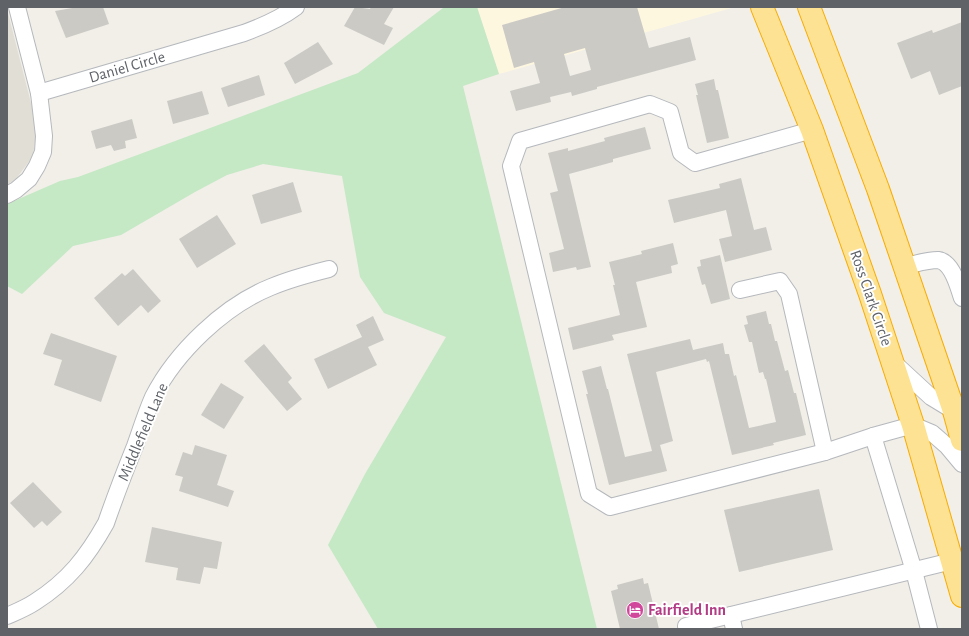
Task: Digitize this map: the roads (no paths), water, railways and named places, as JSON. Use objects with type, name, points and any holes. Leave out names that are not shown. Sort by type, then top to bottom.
[{"type":"highway","name":"Ross Clark Circle","points":[[762,7],[812,130],[870,294],[914,425],[962,596]]},
{"type":"highway","points":[[808,7],[876,182],[904,266],[958,410],[962,440]]},
{"type":"street","points":[[7,195],[16,190],[29,179],[43,152],[44,136],[38,93],[17,7]]},
{"type":"street","name":"Daniel Circle","points":[[38,93],[262,27],[288,14],[296,7]]},
{"type":"street","points":[[812,130],[695,163],[681,153],[670,112],[650,104],[520,141],[511,166],[589,494],[610,507],[825,452],[873,436],[914,425],[932,433],[947,446],[962,464]]},
{"type":"street","points":[[904,266],[938,260],[944,262],[952,270],[962,298]]},
{"type":"street","name":"Middlefield Lane","points":[[7,616],[33,603],[53,589],[72,572],[86,556],[106,523],[154,397],[176,362],[190,345],[220,317],[254,295],[296,277],[329,268]]},
{"type":"street","points":[[740,290],[780,281],[789,294],[825,452]]},
{"type":"street","points":[[892,361],[932,397],[958,410]]},
{"type":"street","points":[[873,436],[930,629]]},
{"type":"street","points":[[686,626],[732,622],[952,561]]},
{"type":"place","name":"Fairfield Inn","points":[[635,610]]}]
